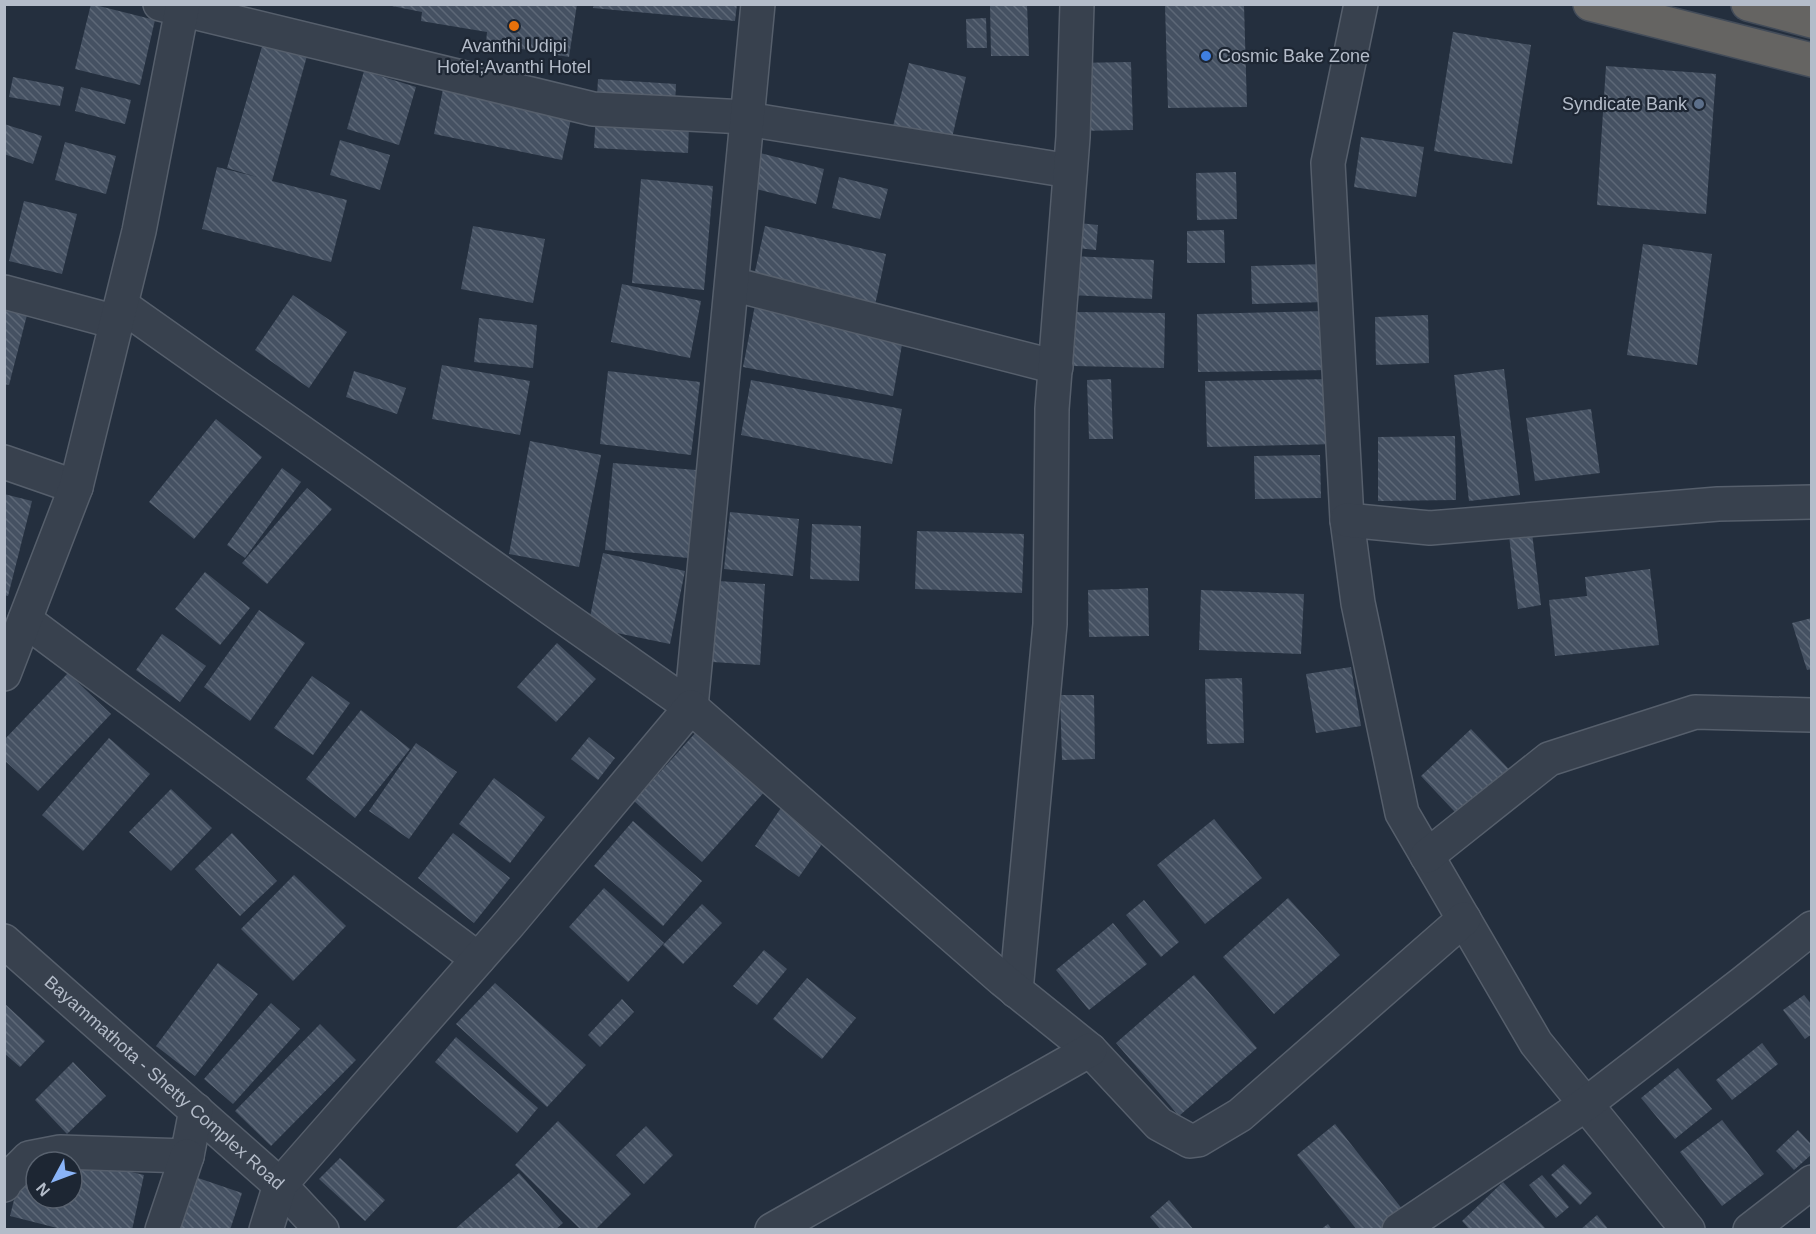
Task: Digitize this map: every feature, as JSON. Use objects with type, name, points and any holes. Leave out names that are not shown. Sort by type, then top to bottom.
[{"type":"highway","points":[[1590,4],[1812,60]]},
{"type":"highway","points":[[1748,4],[1812,21]]},
{"type":"street","points":[[266,1230],[279,1185],[478,959],[692,707],[758,4]]},
{"type":"street","points":[[1016,991],[1050,624],[1052,410],[1070,171],[1077,4]]},
{"type":"street","points":[[1360,4],[1328,163],[1347,520],[1358,603],[1402,813],[1536,1043],[1688,1230]]},
{"type":"street","points":[[4,674],[76,487],[139,231],[175,6],[593,109],[746,117],[747,119],[1070,171]]},
{"type":"street","points":[[732,284],[1056,367]]},
{"type":"street","points":[[4,292],[119,314],[692,707],[1016,991],[1090,1050],[1159,1124],[1190,1141],[1198,1140],[1240,1115],[1464,919]]},
{"type":"street","points":[[4,462],[76,487]]},
{"type":"street","points":[[1347,520],[1430,528],[1718,504],[1812,502]]},
{"type":"street","points":[[25,620],[478,959]]},
{"type":"street","points":[[1427,856],[1549,759],[1695,712],[1812,715]]},
{"type":"street","points":[[1399,1230],[1586,1104],[1812,927]]},
{"type":"street","name":"Bayammathota - Shetty Complex Road","points":[[4,941],[279,1185],[322,1230]]},
{"type":"street","points":[[772,1230],[1090,1050]]},
{"type":"street","points":[[162,1230],[187,1156],[196,1110]]},
{"type":"street","points":[[5,1182],[28,1158],[60,1152],[187,1156]]},
{"type":"street","points":[[1750,1230],[1812,1182]]},
{"type":"building","points":[[91,4],[155,20],[140,85],[75,69]]},
{"type":"building","name":"Avanthi Udipi Hotel;Avanthi Hotel","points":[[382,4],[577,4],[569,57],[486,43],[487,32],[421,21],[422,12]]},
{"type":"building","points":[[594,4],[737,4],[735,21],[593,8]]},
{"type":"building","points":[[990,4],[1027,4],[1029,56],[991,56]]},
{"type":"building","name":"Cosmic Bake Zone","points":[[1165,5],[1244,5],[1247,107],[1168,108]]},
{"type":"building","points":[[986,18],[987,48],[967,48],[966,19]]},
{"type":"building","points":[[1453,32],[1531,45],[1512,164],[1434,151]]},
{"type":"building","points":[[263,43],[307,56],[272,181],[347,200],[331,262],[202,229],[217,167],[257,177],[227,168]]},
{"type":"building","points":[[1131,62],[1133,130],[1075,131],[1073,63]]},
{"type":"building","points":[[909,63],[966,77],[946,164],[887,150]]},
{"type":"building","points":[[1606,66],[1716,74],[1706,214],[1597,205]]},
{"type":"building","points":[[364,71],[416,87],[399,145],[347,129]]},
{"type":"building","points":[[13,77],[64,87],[60,106],[9,97]]},
{"type":"building","points":[[598,79],[676,84],[674,126],[689,126],[688,153],[594,148]]},
{"type":"building","points":[[444,84],[573,110],[562,160],[434,134]]},
{"type":"building","points":[[81,87],[131,100],[125,124],[75,111]]},
{"type":"building","points":[[4,124],[42,136],[33,164],[4,154]]},
{"type":"building","points":[[1361,137],[1424,147],[1416,197],[1354,187]]},
{"type":"building","points":[[340,140],[390,155],[380,190],[330,175]]},
{"type":"building","points":[[65,142],[116,156],[106,194],[55,180]]},
{"type":"building","points":[[760,153],[824,169],[816,204],[752,188]]},
{"type":"building","points":[[1236,172],[1237,219],[1197,220],[1196,173]]},
{"type":"building","points":[[839,177],[888,189],[880,219],[832,208]]},
{"type":"building","points":[[641,179],[713,186],[704,290],[632,283]]},
{"type":"building","points":[[24,201],[77,214],[62,274],[9,261]]},
{"type":"building","points":[[1069,222],[1098,225],[1096,250],[1067,247]]},
{"type":"building","points":[[473,226],[545,239],[533,303],[461,289]]},
{"type":"building","points":[[765,226],[886,254],[875,305],[754,276]]},
{"type":"building","points":[[1224,230],[1225,263],[1187,263],[1187,231]]},
{"type":"building","points":[[1643,244],[1712,254],[1697,365],[1627,355]]},
{"type":"building","points":[[1072,256],[1154,260],[1152,299],[1070,295]]},
{"type":"building","points":[[1325,264],[1326,302],[1252,304],[1251,266]]},
{"type":"building","points":[[622,284],[701,301],[690,358],[611,342]]},
{"type":"building","points":[[293,295],[347,332],[309,388],[255,350]]},
{"type":"building","points":[[755,305],[904,333],[893,396],[743,367]]},
{"type":"building","points":[[4,309],[27,315],[9,385],[4,384]]},
{"type":"building","points":[[1328,311],[1330,370],[1198,372],[1197,314]]},
{"type":"building","points":[[1073,312],[1165,313],[1164,368],[1073,366]]},
{"type":"building","points":[[1428,315],[1429,363],[1376,365],[1375,317]]},
{"type":"building","points":[[479,318],[537,325],[533,368],[474,362]]},
{"type":"building","points":[[442,365],[530,381],[520,435],[432,419]]},
{"type":"building","points":[[1504,369],[1520,495],[1469,501],[1454,375]]},
{"type":"building","points":[[354,371],[406,388],[397,414],[346,397]]},
{"type":"building","points":[[608,371],[700,382],[691,455],[600,444]]},
{"type":"building","points":[[1111,379],[1113,439],[1089,439],[1087,380]]},
{"type":"building","points":[[1336,379],[1338,444],[1207,447],[1205,381]]},
{"type":"building","points":[[751,380],[902,409],[892,464],[741,435]]},
{"type":"building","points":[[1591,409],[1600,473],[1535,481],[1526,418]]},
{"type":"building","points":[[216,419],[262,457],[194,539],[149,502]]},
{"type":"building","points":[[1455,436],[1456,500],[1378,501],[1378,437]]},
{"type":"building","points":[[530,441],[601,455],[579,567],[509,554]]},
{"type":"building","points":[[1320,455],[1321,498],[1255,499],[1254,456]]},
{"type":"building","points":[[613,463],[696,470],[688,558],[605,550]]},
{"type":"building","points":[[282,468],[301,482],[245,558],[227,545]]},
{"type":"building","points":[[307,488],[332,509],[267,584],[242,563]]},
{"type":"building","points":[[4,494],[32,501],[8,596],[4,595]]},
{"type":"building","points":[[730,512],[799,519],[793,576],[724,569]]},
{"type":"building","points":[[812,524],[861,526],[859,581],[810,579]]},
{"type":"building","points":[[917,531],[1024,534],[1022,593],[915,589]]},
{"type":"building","points":[[1532,533],[1541,605],[1518,609],[1509,536]]},
{"type":"building","points":[[603,553],[685,571],[670,644],[588,627]]},
{"type":"building","points":[[1650,569],[1659,645],[1555,656],[1549,600],[1587,596],[1585,577]]},
{"type":"building","points":[[205,572],[250,608],[220,645],[175,609]]},
{"type":"building","points":[[703,580],[765,584],[760,665],[697,661]]},
{"type":"building","points":[[1148,588],[1149,636],[1089,637],[1088,590]]},
{"type":"building","points":[[1201,590],[1304,594],[1301,654],[1199,650]]},
{"type":"building","points":[[259,610],[305,643],[250,721],[204,687]]},
{"type":"building","points":[[1812,618],[1812,669],[1807,670],[1792,623]]},
{"type":"building","points":[[162,634],[206,666],[180,702],[136,670]]},
{"type":"building","points":[[557,643],[596,679],[556,722],[517,687]]},
{"type":"building","points":[[1351,667],[1361,726],[1316,733],[1306,674]]},
{"type":"building","points":[[68,673],[111,714],[38,791],[4,760],[4,740]]},
{"type":"building","points":[[312,676],[350,703],[313,755],[274,728]]},
{"type":"building","points":[[1242,678],[1244,743],[1207,744],[1205,679]]},
{"type":"building","points":[[1060,695],[1094,695],[1095,759],[1062,760]]},
{"type":"building","points":[[361,710],[410,749],[355,818],[306,779]]},
{"type":"building","points":[[1471,729],[1520,781],[1470,828],[1421,776]]},
{"type":"building","points":[[698,730],[765,791],[702,862],[634,801]]},
{"type":"building","points":[[589,737],[615,758],[598,780],[571,759]]},
{"type":"building","points":[[109,738],[150,774],[83,851],[42,815]]},
{"type":"building","points":[[416,743],[457,772],[409,839],[369,811]]},
{"type":"building","points":[[494,778],[545,817],[510,863],[459,824]]},
{"type":"building","points":[[171,789],[212,828],[171,871],[129,832]]},
{"type":"building","points":[[785,802],[829,834],[799,877],[755,846]]},
{"type":"building","points":[[1214,819],[1262,878],[1205,924],[1157,865]]},
{"type":"building","points":[[633,821],[702,881],[663,926],[594,866]]},
{"type":"building","points":[[232,833],[277,881],[240,916],[195,869]]},
{"type":"building","points":[[453,833],[510,878],[474,923],[418,878]]},
{"type":"building","points":[[294,875],[346,926],[293,981],[241,929]]},
{"type":"building","points":[[604,888],[664,943],[628,982],[569,927]]},
{"type":"building","points":[[1288,898],[1340,955],[1274,1014],[1223,957]]},
{"type":"building","points":[[1144,900],[1179,942],[1161,957],[1126,915]]},
{"type":"building","points":[[702,904],[722,923],[683,964],[663,945]]},
{"type":"building","points":[[1113,923],[1147,964],[1089,1010],[1056,970]]},
{"type":"building","points":[[764,950],[787,969],[757,1005],[733,986]]},
{"type":"building","points":[[218,963],[258,994],[195,1076],[156,1046]]},
{"type":"building","points":[[1194,975],[1257,1048],[1179,1116],[1116,1043]]},
{"type":"building","points":[[807,978],[856,1018],[822,1059],[773,1019]]},
{"type":"building","points":[[495,983],[586,1065],[547,1107],[456,1024]]},
{"type":"building","points":[[1804,995],[1812,1005],[1812,1034],[1805,1039],[1783,1010]]},
{"type":"building","points":[[622,999],[634,1012],[600,1047],[588,1035]]},
{"type":"building","points":[[4,1003],[45,1041],[20,1067],[4,1053]]},
{"type":"building","points":[[271,1003],[300,1029],[233,1104],[204,1079]]},
{"type":"building","points":[[320,1024],[356,1060],[271,1146],[235,1111]]},
{"type":"building","points":[[456,1037],[538,1108],[517,1133],[435,1062]]},
{"type":"building","points":[[1762,1043],[1778,1064],[1732,1100],[1716,1080]]},
{"type":"building","points":[[73,1062],[106,1096],[67,1134],[35,1100]]},
{"type":"building","points":[[1678,1068],[1712,1109],[1675,1139],[1641,1098]]},
{"type":"building","points":[[1722,1120],[1764,1174],[1722,1206],[1680,1152]]},
{"type":"building","points":[[558,1121],[631,1194],[595,1230],[581,1230],[515,1165]]},
{"type":"building","points":[[1335,1124],[1403,1210],[1379,1230],[1357,1230],[1297,1155]]},
{"type":"building","points":[[646,1126],[673,1155],[644,1184],[616,1155]]},
{"type":"building","points":[[1798,1130],[1812,1145],[1812,1154],[1794,1170],[1776,1151]]},
{"type":"building","points":[[340,1158],[385,1200],[365,1221],[319,1179]]},
{"type":"building","points":[[24,1159],[24,1210],[84,1210],[84,1161],[144,1175],[132,1230],[65,1230],[10,1216]]},
{"type":"building","points":[[1564,1164],[1592,1193],[1580,1205],[1551,1175]]},
{"type":"building","points":[[519,1173],[563,1223],[555,1230],[454,1230]]},
{"type":"building","points":[[1542,1175],[1569,1207],[1556,1218],[1529,1185]]},
{"type":"building","points":[[198,1178],[242,1193],[230,1230],[180,1230]]},
{"type":"building","points":[[1503,1182],[1545,1228],[1544,1230],[1470,1230],[1462,1221]]},
{"type":"building","points":[[1169,1200],[1194,1230],[1161,1230],[1150,1217]]},
{"type":"building","points":[[1597,1215],[1609,1230],[1580,1230]]},
{"type":"building","points":[[1328,1224],[1332,1230],[1320,1230]]},
{"type":"place","name":"Avanthi Udipi Hotel;Avanthi Hotel","points":[[514,26]]},
{"type":"place","name":"Cosmic Bake Zone","points":[[1206,56]]},
{"type":"place","name":"Syndicate Bank","points":[[1699,104]]}]
